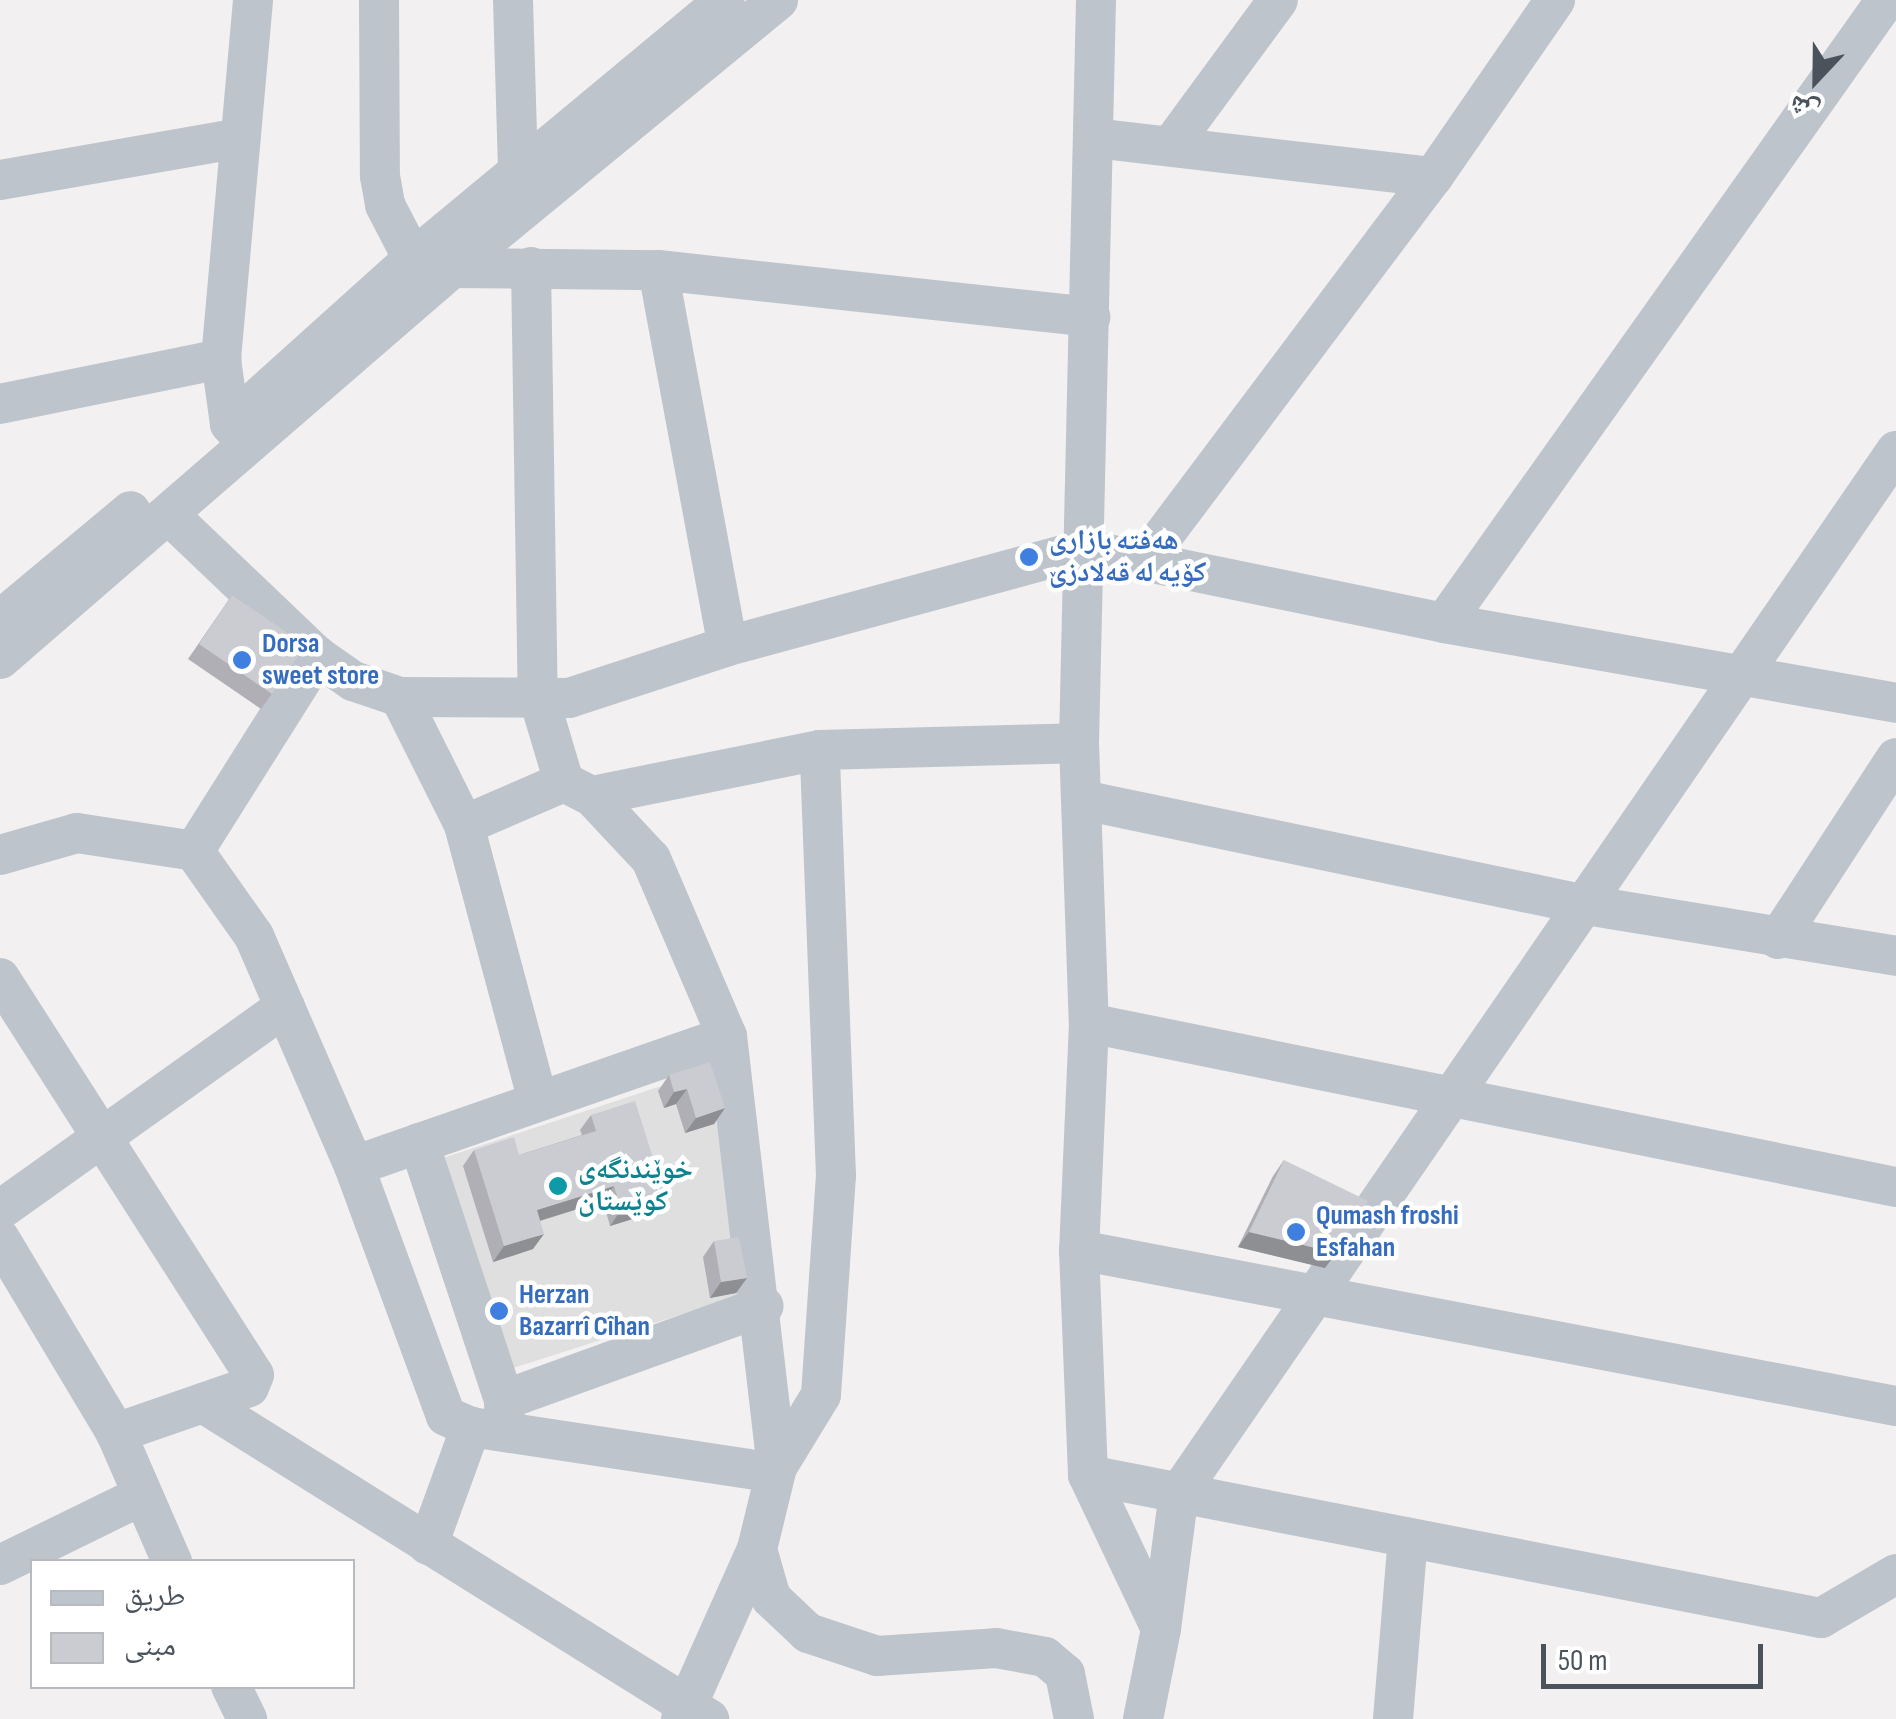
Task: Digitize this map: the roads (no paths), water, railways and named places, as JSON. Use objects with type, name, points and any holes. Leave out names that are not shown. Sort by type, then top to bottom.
[{"type":"street","points":[[239,434],[221,359],[253,0]]},
{"type":"street","points":[[379,0],[380,176],[384,205],[413,258]]},
{"type":"street","points":[[513,0],[518,172]]},
{"type":"street","points":[[0,659],[169,514],[239,434],[413,258],[725,0]]},
{"type":"street","points":[[0,620],[452,268],[778,0]]},
{"type":"street","points":[[1096,0],[1080,743],[1089,1023],[1078,1250],[1088,1476],[1161,1629]]},
{"type":"street","points":[[1173,143],[1278,0]]},
{"type":"street","points":[[1145,560],[1434,177],[1556,0]]},
{"type":"street","points":[[1444,623],[1886,0]]},
{"type":"street","points":[[0,180],[240,138]]},
{"type":"street","points":[[1094,138],[1173,143],[1434,177]]},
{"type":"street","points":[[531,267],[538,695],[578,789],[651,858],[727,1036],[762,1306],[778,1467]]},
{"type":"street","points":[[452,268],[658,270],[1090,317]]},
{"type":"street","points":[[658,270],[728,646]]},
{"type":"street","points":[[0,404],[221,359]]},
{"type":"street","points":[[1143,1719],[1161,1629],[1179,1493],[1586,905],[1738,674],[1896,452]]},
{"type":"street","points":[[169,514],[318,656],[353,682],[400,697],[569,698],[728,646],[1084,549],[1444,623],[1896,702]]},
{"type":"street","points":[[194,851],[318,656]]},
{"type":"street","points":[[400,697],[464,825],[538,1101]]},
{"type":"street","points":[[464,825],[578,789],[820,750],[1080,743]]},
{"type":"street","points":[[203,1403],[693,1715],[757,1549],[778,1467],[821,1395],[836,1176],[820,750]]},
{"type":"street","points":[[1778,939],[1896,758]]},
{"type":"street","points":[[1084,800],[1586,905],[1896,956]]},
{"type":"street","points":[[0,855],[77,833],[194,851],[254,936],[354,1166],[446,1416],[493,1420],[756,1470],[778,1467]]},
{"type":"street","points":[[0,978],[254,1375],[249,1387],[116,1433]]},
{"type":"street","points":[[0,1210],[285,1008]]},
{"type":"street","points":[[1089,1023],[1450,1100],[1896,1187]]},
{"type":"street","points":[[354,1166],[727,1036]]},
{"type":"street","points":[[418,1143],[493,1420]]},
{"type":"street","points":[[0,1239],[116,1433],[171,1559]]},
{"type":"street","points":[[1078,1250],[1896,1406]]},
{"type":"street","points":[[428,1545],[493,1420],[762,1306]]},
{"type":"street","points":[[1088,1476],[1821,1618],[1896,1574]]},
{"type":"street","points":[[0,1565],[141,1496]]},
{"type":"street","points":[[1393,1719],[1408,1538]]},
{"type":"street","points":[[757,1549],[771,1598],[808,1633],[876,1656],[996,1648],[1045,1657],[1066,1674],[1074,1719]]},
{"type":"street","points":[[232,1689],[246,1719]]},
{"type":"place","name":"هەفتە بازاری کۆیە لە قەلادزێ","points":[[1029,557]]},
{"type":"place","name":"Dorsa sweet store","points":[[242,660]]},
{"type":"place","name":"خوێندنگەی کوێستان","points":[[558,1186]]},
{"type":"place","name":"Qumash froshi Esfahan","points":[[1296,1232]]},
{"type":"place","name":"Herzan Bazarrî Cîhan","points":[[499,1311]]}]
